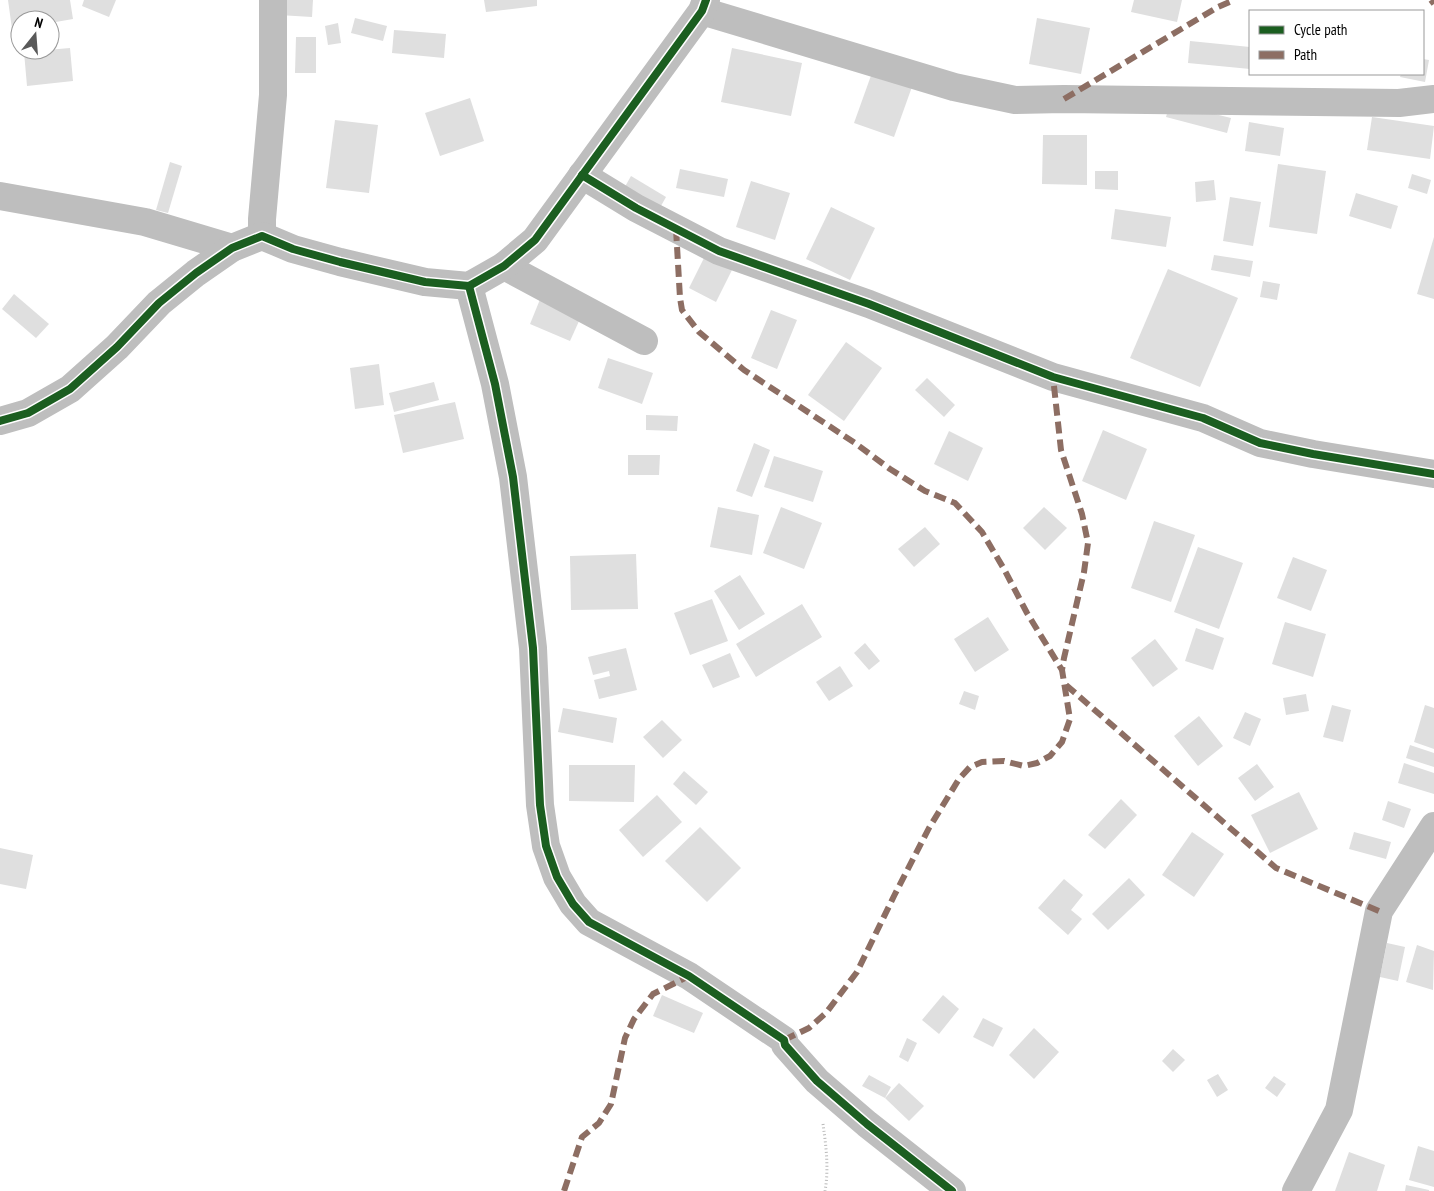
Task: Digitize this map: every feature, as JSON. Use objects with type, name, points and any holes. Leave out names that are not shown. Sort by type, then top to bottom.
[{"type":"street","points":[[262,236],[273,95],[273,0]]},
{"type":"street","points":[[0,421],[28,413],[70,389],[117,346],[159,303],[196,273],[232,248],[262,236],[293,249],[424,282],[469,286],[504,266],[535,240],[644,92],[704,6],[954,87],[1015,100],[1399,103],[1434,100]]},
{"type":"street","points":[[582,175],[636,208],[719,251],[869,304],[1053,377],[1203,418],[1260,443],[1313,454],[1434,474]]},
{"type":"street","points":[[0,196],[145,222],[232,248]]},
{"type":"street","points":[[504,266],[644,341]]},
{"type":"street","points":[[469,286],[495,384],[513,477],[533,648],[540,805],[546,846],[557,877],[573,904],[589,922],[689,976],[784,1040],[785,1045],[817,1081],[867,1124],[952,1191]]},
{"type":"street","points":[[1296,1191],[1339,1110],[1379,911],[1434,826]]},
{"type":"path","points":[[817,1081],[826,1142],[827,1184],[825,1191]]},
{"type":"building","points":[[8,0],[70,0],[73,19],[60,21],[60,10],[10,10],[10,14]]},
{"type":"building","points":[[84,0],[116,0],[109,17],[82,6]]},
{"type":"building","points":[[279,0],[313,0],[312,17],[279,15]]},
{"type":"building","points":[[484,0],[537,0],[537,6],[486,12]]},
{"type":"building","points":[[1134,0],[1182,0],[1177,22],[1131,12]]},
{"type":"building","points":[[355,18],[387,26],[383,41],[351,33]]},
{"type":"building","points":[[1037,18],[1090,28],[1081,74],[1029,64]]},
{"type":"building","points":[[338,23],[341,43],[328,45],[325,26]]},
{"type":"building","points":[[394,30],[446,34],[444,58],[392,53]]},
{"type":"building","points":[[296,37],[316,37],[316,73],[295,73]]},
{"type":"building","points":[[1190,41],[1249,47],[1249,69],[1188,63]]},
{"type":"building","points":[[70,48],[73,81],[27,86],[25,60],[60,60],[60,49]]},
{"type":"building","points":[[732,48],[802,63],[791,116],[721,102]]},
{"type":"building","points":[[1424,59],[1429,60],[1425,82],[1400,77],[1401,75],[1424,75]]},
{"type":"building","points":[[873,70],[913,84],[894,137],[854,123]]},
{"type":"building","points":[[470,98],[484,141],[440,156],[425,113]]},
{"type":"building","points":[[1170,103],[1231,118],[1227,133],[1166,117]]},
{"type":"building","points":[[1372,117],[1434,126],[1430,159],[1367,150]]},
{"type":"building","points":[[335,120],[378,125],[369,193],[326,188]]},
{"type":"building","points":[[1249,122],[1284,128],[1280,156],[1245,151]]},
{"type":"building","points":[[1043,135],[1087,135],[1087,185],[1042,184]]},
{"type":"building","points":[[170,162],[182,166],[168,213],[156,210]]},
{"type":"building","points":[[1278,164],[1326,171],[1317,234],[1269,227]]},
{"type":"building","points":[[680,169],[728,179],[724,197],[676,188]]},
{"type":"building","points":[[1095,171],[1118,171],[1118,190],[1095,189]]},
{"type":"building","points":[[1412,174],[1431,180],[1427,194],[1408,188]]},
{"type":"building","points":[[631,176],[666,197],[657,213],[622,192]]},
{"type":"building","points":[[1214,180],[1216,200],[1196,202],[1195,182]]},
{"type":"building","points":[[751,181],[790,193],[775,240],[736,227]]},
{"type":"building","points":[[1356,193],[1398,206],[1391,229],[1349,216]]},
{"type":"building","points":[[1230,197],[1261,202],[1253,246],[1223,241]]},
{"type":"building","points":[[831,207],[875,228],[850,280],[806,259]]},
{"type":"building","points":[[1115,209],[1171,217],[1166,247],[1111,239]]},
{"type":"building","points":[[1434,237],[1434,299],[1417,294]]},
{"type":"building","points":[[1214,255],[1253,261],[1250,277],[1211,270]]},
{"type":"building","points":[[705,256],[732,270],[716,302],[689,288]]},
{"type":"building","points":[[1168,269],[1238,298],[1200,387],[1130,358]]},
{"type":"building","points":[[1263,281],[1280,284],[1277,300],[1260,297]]},
{"type":"building","points":[[543,292],[584,310],[570,341],[530,324]]},
{"type":"building","points":[[14,294],[49,324],[36,338],[2,309]]},
{"type":"building","points":[[771,310],[797,320],[777,369],[751,358]]},
{"type":"building","points":[[846,342],[882,368],[844,421],[808,395]]},
{"type":"building","points":[[608,358],[653,373],[642,404],[598,388]]},
{"type":"building","points":[[379,364],[384,405],[355,409],[350,368]]},
{"type":"building","points":[[927,378],[955,405],[944,417],[915,390]]},
{"type":"building","points":[[434,382],[439,400],[394,412],[389,393]]},
{"type":"building","points":[[455,402],[464,439],[403,453],[394,415]]},
{"type":"building","points":[[646,415],[678,416],[677,431],[646,430]]},
{"type":"building","points":[[1103,430],[1147,449],[1126,500],[1082,481]]},
{"type":"building","points":[[949,431],[983,448],[968,481],[934,464]]},
{"type":"building","points":[[754,443],[770,450],[752,497],[736,491]]},
{"type":"building","points":[[628,455],[660,455],[659,475],[628,475]]},
{"type":"building","points":[[774,456],[823,471],[813,502],[764,487]]},
{"type":"building","points":[[718,507],[759,515],[752,555],[710,547]]},
{"type":"building","points":[[781,507],[822,523],[804,569],[763,553]]},
{"type":"building","points":[[1044,507],[1067,528],[1045,550],[1023,528]]},
{"type":"building","points":[[1154,521],[1195,535],[1171,602],[1131,588]]},
{"type":"building","points":[[925,527],[940,544],[914,567],[898,549]]},
{"type":"building","points":[[1198,547],[1243,563],[1219,629],[1174,612]]},
{"type":"building","points":[[636,554],[638,609],[571,610],[570,556]]},
{"type":"building","points":[[1293,557],[1327,570],[1311,611],[1277,598]]},
{"type":"building","points":[[740,575],[765,614],[739,630],[714,591]]},
{"type":"building","points":[[712,599],[728,641],[690,655],[674,613]]},
{"type":"building","points":[[802,604],[822,637],[756,677],[736,644]]},
{"type":"building","points":[[988,617],[1009,650],[975,672],[954,639]]},
{"type":"building","points":[[1285,622],[1326,634],[1313,677],[1272,664]]},
{"type":"building","points":[[1196,628],[1224,638],[1213,670],[1185,661]]},
{"type":"building","points":[[1155,639],[1178,669],[1153,687],[1131,658]]},
{"type":"building","points":[[865,643],[880,661],[869,670],[854,653]]},
{"type":"building","points":[[626,648],[637,690],[599,699],[594,680],[610,676],[609,671],[593,675],[588,657]]},
{"type":"building","points":[[730,653],[740,677],[713,688],[702,665]]},
{"type":"building","points":[[840,666],[853,686],[829,701],[816,682]]},
{"type":"building","points":[[964,691],[979,696],[975,710],[959,704]]},
{"type":"building","points":[[1306,694],[1309,711],[1286,715],[1283,698]]},
{"type":"building","points":[[1332,705],[1351,710],[1343,742],[1323,737]]},
{"type":"building","points":[[1425,705],[1434,708],[1434,749],[1414,742]]},
{"type":"building","points":[[563,708],[617,718],[613,743],[558,732]]},
{"type":"building","points":[[1245,712],[1261,719],[1250,746],[1233,738]]},
{"type":"building","points":[[1199,716],[1223,746],[1198,766],[1174,736]]},
{"type":"building","points":[[662,720],[682,740],[663,758],[643,737]]},
{"type":"building","points":[[1410,745],[1434,753],[1434,767],[1406,758]]},
{"type":"building","points":[[1404,763],[1434,773],[1434,794],[1398,783]]},
{"type":"building","points":[[1257,764],[1274,787],[1255,801],[1238,778]]},
{"type":"building","points":[[569,765],[635,765],[634,802],[569,801]]},
{"type":"building","points":[[684,771],[708,792],[696,805],[673,784]]},
{"type":"building","points":[[1299,792],[1318,829],[1270,853],[1251,815]]},
{"type":"building","points":[[657,795],[682,822],[643,857],[619,830]]},
{"type":"building","points":[[1121,799],[1137,815],[1105,849],[1088,835]]},
{"type":"building","points":[[1388,801],[1411,809],[1404,828],[1382,820]]},
{"type":"building","points":[[700,827],[741,868],[707,902],[665,861]]},
{"type":"building","points":[[1192,832],[1224,854],[1194,897],[1162,875]]},
{"type":"building","points":[[1354,832],[1391,842],[1386,859],[1349,849]]},
{"type":"building","points":[[0,848],[33,855],[26,889],[0,884]]},
{"type":"building","points":[[1129,878],[1145,895],[1108,930],[1092,914]]},
{"type":"building","points":[[1064,879],[1083,895],[1071,910],[1082,919],[1068,935],[1038,908]]},
{"type":"building","points":[[1387,943],[1405,947],[1398,981],[1380,977]]},
{"type":"building","points":[[1417,945],[1434,951],[1433,990],[1406,982]]},
{"type":"building","points":[[662,995],[703,1013],[694,1033],[653,1016]]},
{"type":"building","points":[[943,995],[959,1009],[939,1034],[922,1020]]},
{"type":"building","points":[[983,1018],[1003,1028],[993,1047],[973,1037]]},
{"type":"building","points":[[1034,1028],[1059,1052],[1034,1079],[1009,1055]]},
{"type":"building","points":[[907,1038],[917,1043],[908,1062],[899,1057]]},
{"type":"building","points":[[1173,1049],[1185,1060],[1173,1072],[1162,1061]]},
{"type":"building","points":[[1218,1074],[1228,1090],[1217,1097],[1207,1080]]},
{"type":"building","points":[[869,1075],[891,1087],[885,1098],[862,1086]]},
{"type":"building","points":[[1274,1076],[1286,1084],[1277,1097],[1265,1088]]},
{"type":"building","points":[[899,1083],[924,1106],[909,1121],[885,1098]]},
{"type":"building","points":[[1418,1146],[1434,1151],[1434,1187],[1409,1180]]},
{"type":"building","points":[[1349,1152],[1385,1165],[1377,1191],[1335,1191]]},
{"type":"building","points":[[1406,1185],[1429,1190],[1429,1191],[1405,1191]]},
{"type":"marked path","points":[[1064,99],[1218,7],[1234,0]]},
{"type":"marked path","points":[[1431,0],[1434,4]]},
{"type":"marked path","points":[[676,229],[682,310],[699,332],[744,370],[855,443],[890,469],[925,491],[955,503],[982,532],[1027,613],[1062,670]]},
{"type":"marked path","points":[[784,1040],[809,1028],[826,1013],[857,972],[929,828],[959,779],[970,767],[982,762],[1004,761],[1024,766],[1037,763],[1050,756],[1062,742],[1070,719],[1062,670],[1084,572],[1088,543],[1082,514],[1061,450],[1053,377]]},
{"type":"marked path","points":[[1066,685],[1276,868],[1379,911]]},
{"type":"marked path","points":[[564,1191],[582,1137],[599,1123],[611,1104],[625,1038],[634,1019],[653,994],[689,976]]},
{"type":"cycle path","points":[[0,421],[28,413],[70,389],[117,347],[159,303],[196,273],[232,248],[262,236],[293,249],[425,282],[469,286],[504,266],[535,240],[702,11],[706,0]]},
{"type":"cycle path","points":[[582,175],[636,208],[719,251],[869,304],[1053,377],[1203,418],[1260,443],[1313,454],[1434,474]]},
{"type":"cycle path","points":[[469,286],[495,384],[513,477],[533,648],[540,805],[546,846],[557,877],[573,904],[589,922],[689,976],[784,1040],[785,1045],[817,1081],[867,1124],[952,1191]]}]
